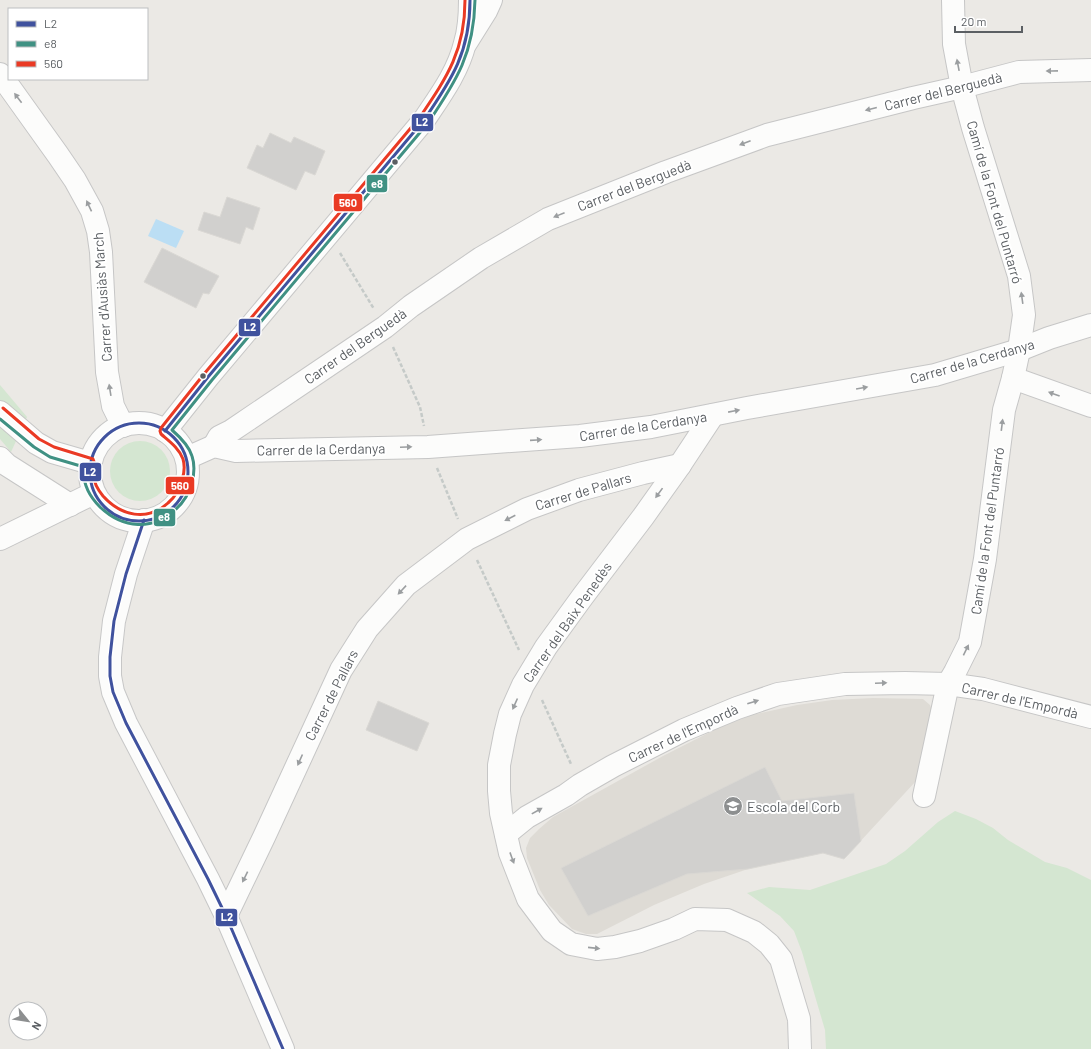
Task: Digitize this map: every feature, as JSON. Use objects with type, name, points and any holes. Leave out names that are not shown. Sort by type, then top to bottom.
[{"type":"street","points":[[466,43],[470,0]]},
{"type":"street","points":[[165,431],[208,377],[424,120],[458,64],[466,43],[486,11],[491,0]]},
{"type":"street","name":"Camí de la Font del Puntarró","points":[[924,796],[948,684],[956,672],[970,642],[985,559],[1004,410],[1019,350],[1024,315],[1019,276],[973,128],[962,87],[954,44],[953,0]]},
{"type":"street","name":"Carrer del Berguedà","points":[[234,441],[411,306],[481,258],[548,220],[666,172],[767,135],[1019,72],[1091,70]]},
{"type":"street","name":"Carrer d'Ausiàs March","points":[[0,74],[75,180],[92,211],[98,231],[101,252],[110,390],[113,406],[123,426]]},
{"type":"street","name":"Carrer de la Cerdanya","points":[[187,458],[214,446],[234,441],[428,446],[580,436],[651,427],[935,375],[1019,350],[1049,338],[1091,325]]},
{"type":"street","points":[[1013,378],[1091,406]]},
{"type":"street","points":[[0,412],[36,443],[52,452],[90,463]]},
{"type":"street","name":"Carrer del Baix Penedès","points":[[713,415],[643,517],[578,602],[546,647],[523,686],[510,714],[499,765],[498,791],[501,813],[510,853],[528,899],[552,931],[571,944],[597,949],[640,941],[674,929],[695,919],[727,920],[754,932],[769,944],[781,959],[799,1019],[800,1049]]},
{"type":"street","points":[[137,424],[152,426],[165,431],[179,443],[187,458],[189,470],[187,486],[180,498],[169,510],[156,518],[144,520],[131,519],[116,514],[94,493],[89,479],[90,463],[101,440],[110,432],[123,426],[137,424]]},
{"type":"street","points":[[0,458],[7,465],[70,505]]},
{"type":"street","name":"Carrer de Pallars","points":[[226,916],[341,670],[367,629],[406,586],[467,539],[527,509],[579,490],[680,465]]},
{"type":"street","points":[[0,540],[94,493]]},
{"type":"street","points":[[144,520],[126,574],[114,621],[110,657],[110,676],[113,692],[126,723],[226,916],[283,1049]]},
{"type":"street","name":"Carrer de l'Empordà","points":[[506,834],[527,817],[613,766],[684,730],[737,708],[778,694],[845,684],[948,684],[983,689],[1091,717]]},
{"type":"path","points":[[329,234],[384,327],[420,407],[428,446],[467,539],[580,785]]},
{"type":"shaded area","name":"Escola del Corb","points":[[873,698],[923,699],[930,705],[932,710],[916,781],[844,859],[823,853],[748,869],[704,884],[654,905],[597,934],[586,934],[572,929],[549,905],[540,890],[527,858],[526,848],[530,838],[553,817],[663,756],[720,727],[752,715],[797,705],[832,700]]},
{"type":"green space","points":[[0,385],[27,417],[11,452],[0,439]]},
{"type":"green space","points":[[134,441],[146,441],[157,446],[165,454],[170,465],[168,483],[157,496],[146,501],[134,501],[123,496],[115,488],[110,477],[110,465],[115,454],[123,446]]},
{"type":"green space","points":[[955,811],[976,819],[993,828],[1008,840],[1045,862],[1067,868],[1091,880],[1091,1049],[826,1049],[825,1030],[802,952],[794,931],[780,916],[747,893],[769,887],[810,890],[886,864],[905,851],[938,822]]},
{"type":"water","points":[[156,219],[184,231],[176,248],[148,236]]},
{"type":"building","points":[[270,133],[291,143],[294,137],[325,151],[315,175],[305,171],[296,190],[247,168],[257,145],[263,148]]},
{"type":"building","points":[[227,197],[260,208],[253,230],[246,227],[240,244],[198,230],[204,212],[220,217]]},
{"type":"building","points":[[162,248],[219,276],[209,294],[203,293],[196,308],[144,282]]},
{"type":"building","points":[[378,701],[429,723],[417,751],[366,730]]},
{"type":"building","points":[[765,767],[782,801],[854,793],[861,841],[844,859],[823,853],[748,869],[687,874],[588,916],[561,868]]},
{"type":"transit line","name":"560","points":[[3,408],[39,439],[54,447],[93,459],[95,464],[94,480],[96,486],[103,496],[118,508],[134,514],[143,514],[152,513],[168,503],[180,487],[184,464],[179,451],[161,434],[161,428],[204,374],[420,117],[453,63],[462,34],[465,0]]},
{"type":"transit line","name":"L2","points":[[165,431],[208,377],[424,120],[451,78],[458,64],[467,35],[470,0]]},
{"type":"transit line","name":"e8","points":[[0,419],[34,447],[50,457],[84,467],[84,478],[87,489],[100,507],[118,520],[128,523],[148,524],[158,521],[176,509],[184,500],[189,490],[193,480],[194,466],[189,449],[172,430],[212,380],[428,123],[447,93],[462,65],[471,36],[475,0]]},
{"type":"transit line","name":"L2","points":[[139,423],[158,427],[173,438],[184,453],[188,472],[184,491],[173,506],[158,517],[139,521],[120,517],[105,506],[94,491],[90,472],[94,453],[105,438],[120,427],[139,423]]},
{"type":"transit line","name":"L2","points":[[144,520],[126,574],[114,621],[110,657],[110,676],[113,692],[126,723],[226,916],[283,1049]]},
{"type":"place","name":"Escola del Corb","points":[[733,806]]}]
